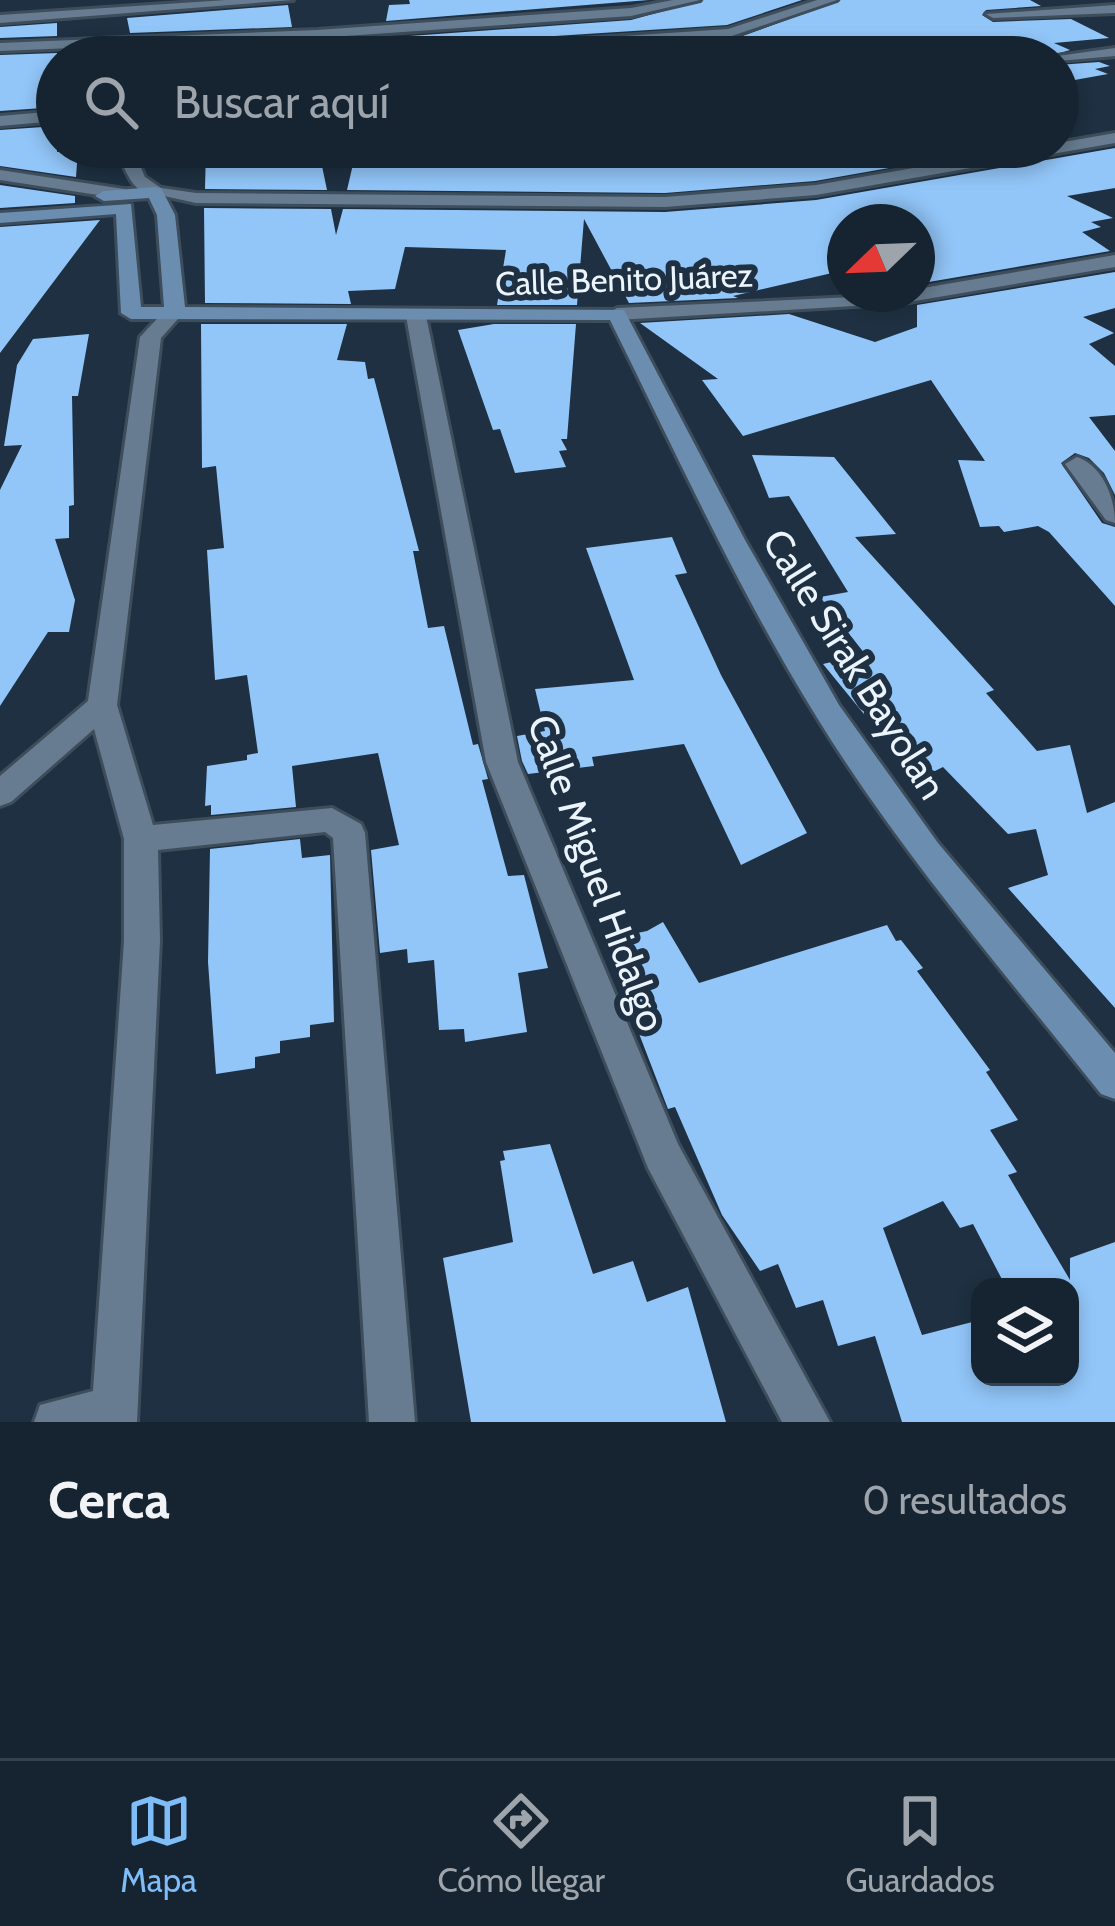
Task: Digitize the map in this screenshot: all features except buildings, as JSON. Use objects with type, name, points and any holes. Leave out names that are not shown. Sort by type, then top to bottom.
[{"type":"main road","points":[[0,203],[129,194]]},
{"type":"main road","points":[[0,218],[129,194]]},
{"type":"main road","points":[[129,194],[152,320]]},
{"type":"main road","points":[[152,320],[159,198]]},
{"type":"main road","name":"Calle Benito Juárez","points":[[152,320],[617,314]]},
{"type":"main road","name":"Calle Sirak Bayolan","points":[[617,314],[732,540],[828,711],[926,852],[1115,1082]]},
{"type":"street","points":[[33,17],[39,0]]},
{"type":"street","points":[[0,19],[286,0]]},
{"type":"street","points":[[268,36],[631,13],[693,0]]},
{"type":"street","points":[[684,36],[729,33],[830,0]]},
{"type":"street","points":[[993,14],[1115,9]]},
{"type":"street","points":[[0,47],[36,46]]},
{"type":"street","points":[[1079,55],[1115,52]]},
{"type":"street","points":[[0,121],[36,118]]},
{"type":"street","points":[[1079,144],[1115,138]]},
{"type":"street","points":[[126,168],[129,194]]},
{"type":"street","points":[[0,175],[159,198],[664,202],[816,190],[942,168]]},
{"type":"street","points":[[129,194],[159,198]]},
{"type":"street","name":"Calle Benito Juárez","points":[[617,314],[903,297],[1115,261]]},
{"type":"street","name":"Calle Miguel Hidalgo","points":[[416,316],[502,762],[662,1155],[807,1422]]},
{"type":"street","points":[[57,1422],[114,1415],[142,941],[141,839],[102,705],[152,320]]},
{"type":"street","points":[[1077,464],[1115,514]]},
{"type":"street","points":[[0,794],[102,705]]},
{"type":"street","points":[[141,839],[300,820],[332,820],[349,833],[392,1422]]}]
